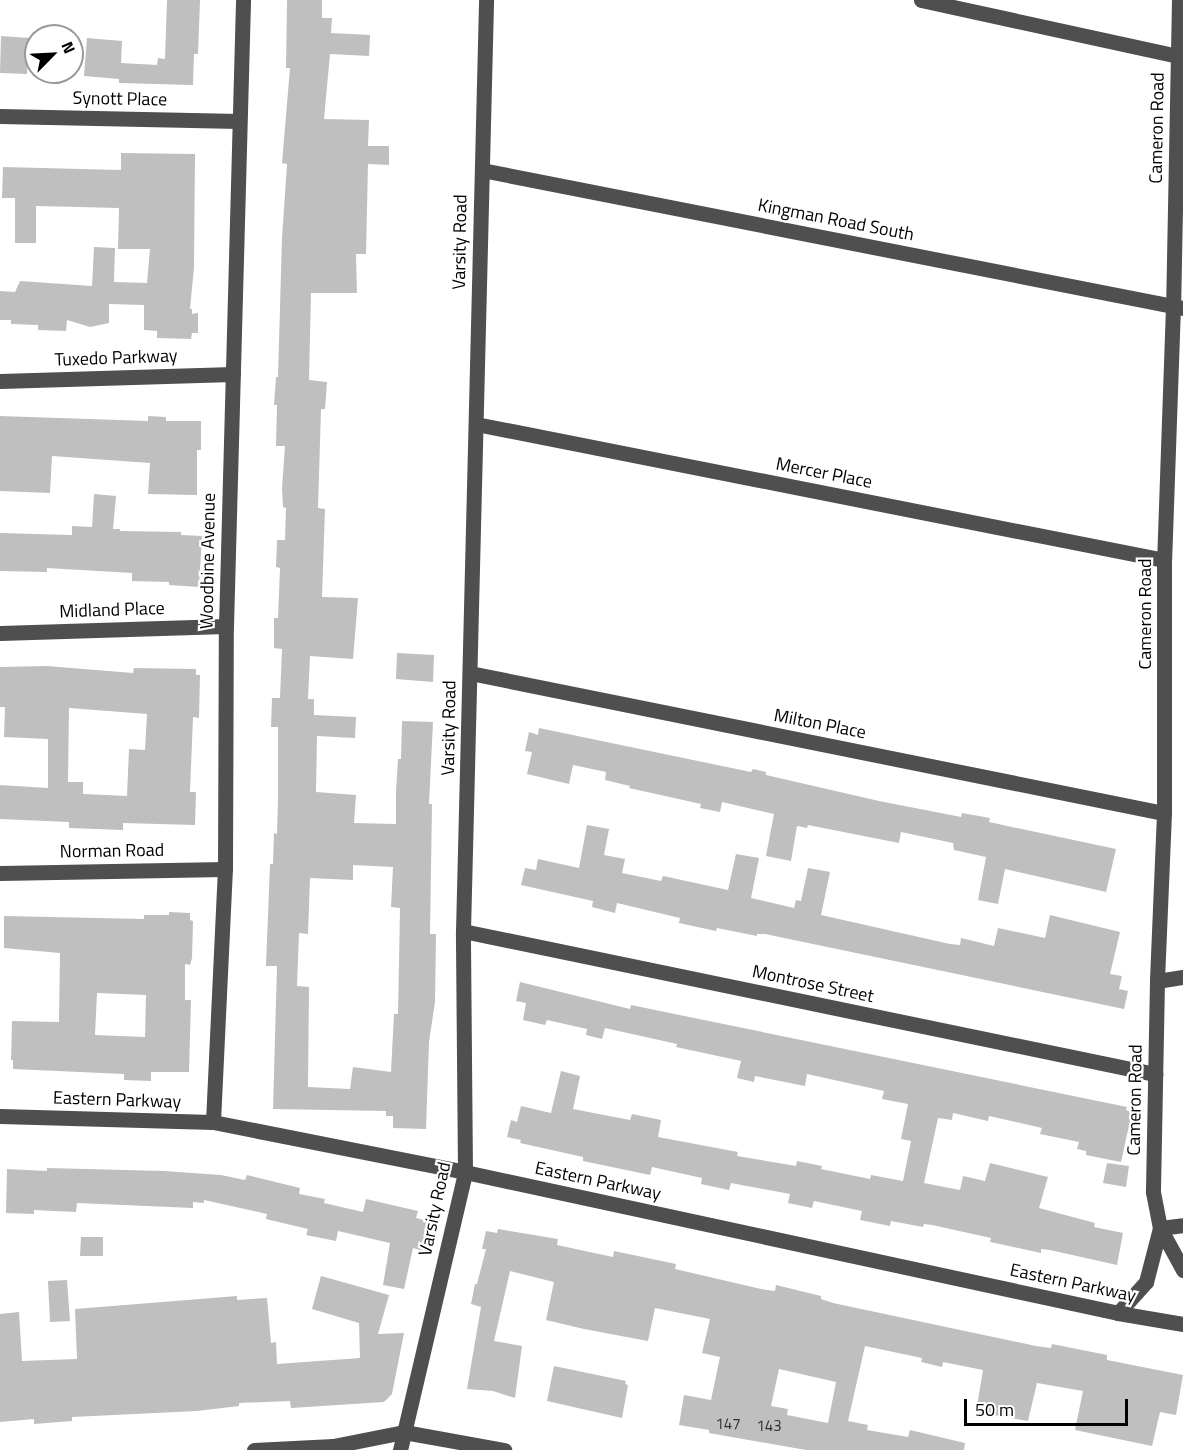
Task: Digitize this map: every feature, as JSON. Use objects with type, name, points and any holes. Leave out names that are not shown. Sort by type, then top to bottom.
[{"type":"street","name":"Woodbine Avenue","points":[[213,1122],[225,869],[226,626],[243,0]]},
{"type":"street","name":"Varsity Road","points":[[400,1450],[465,1172],[463,931],[486,0]]},
{"type":"street","points":[[921,0],[1178,56]]},
{"type":"street","name":"Cameron Road","points":[[1179,0],[1178,307],[1164,560],[1164,813],[1156,981],[1153,1192],[1160,1228],[1183,1270]]},
{"type":"street","name":"Synott Place","points":[[0,116],[239,120]]},
{"type":"street","name":"Kingman Road South","points":[[482,170],[1178,307]]},
{"type":"street","name":"Tuxedo Parkway","points":[[0,381],[232,374]]},
{"type":"street","name":"Mercer Place","points":[[476,424],[1164,560]]},
{"type":"street","name":"Midland Place","points":[[0,633],[226,626]]},
{"type":"street","name":"Milton Place","points":[[470,673],[1164,813]]},
{"type":"street","name":"Norman Road","points":[[0,873],[225,869]]},
{"type":"street","name":"Montrose Street","points":[[463,931],[1155,1074]]},
{"type":"street","points":[[1156,981],[1183,977]]},
{"type":"street","name":"Eastern Parkway","points":[[0,1116],[213,1122],[465,1172],[1118,1313],[1183,1324]]},
{"type":"street","points":[[1160,1228],[1183,1225]]},
{"type":"street","name":"Cameron Road","points":[[1118,1313],[1146,1282],[1160,1228]]},
{"type":"street","points":[[254,1450],[333,1446],[404,1432],[504,1450]]},
{"type":"building","points":[[167,0],[200,0],[198,54],[194,54],[193,85],[119,83],[119,79],[84,76],[87,38],[122,41],[121,63],[157,65],[158,58],[165,59]]},
{"type":"building","points":[[287,0],[322,0],[322,18],[332,18],[331,33],[370,35],[369,56],[330,54],[324,119],[369,120],[368,146],[389,146],[389,165],[368,164],[366,254],[356,254],[357,293],[311,293],[309,380],[327,382],[325,409],[321,409],[318,508],[325,509],[322,597],[358,598],[353,659],[310,656],[308,699],[314,699],[314,715],[356,717],[355,738],[317,736],[316,792],[356,795],[354,823],[396,824],[396,791],[398,759],[401,759],[402,721],[433,722],[429,804],[432,804],[430,934],[436,934],[435,1002],[429,1042],[426,1129],[393,1128],[393,1116],[386,1116],[386,1111],[273,1109],[277,966],[266,966],[270,864],[273,864],[274,833],[277,834],[278,799],[278,727],[271,727],[272,698],[280,698],[282,649],[274,648],[274,618],[278,618],[280,568],[276,567],[277,540],[285,540],[286,508],[283,507],[282,488],[285,446],[276,446],[277,405],[274,405],[276,377],[278,377],[282,238],[287,164],[282,163],[290,68],[286,68]],"holes":[[[353,865],[393,867],[391,907],[400,908],[398,1014],[394,1014],[391,1072],[353,1067],[350,1089],[308,1087],[309,987],[297,986],[299,933],[308,934],[310,878],[353,880]]]},
{"type":"building","points":[[1,36],[24,38],[24,74],[0,73]]},
{"type":"building","points":[[121,153],[195,154],[194,267],[190,309],[192,309],[192,314],[198,313],[198,333],[192,333],[191,339],[157,338],[157,331],[144,330],[144,305],[109,304],[109,323],[90,327],[67,320],[66,331],[38,330],[38,325],[11,324],[11,320],[0,320],[0,291],[15,292],[20,281],[92,286],[94,247],[115,248],[114,282],[147,283],[150,249],[118,249],[119,208],[36,206],[36,243],[15,243],[15,198],[2,198],[3,167],[121,170]]},
{"type":"building","points":[[0,416],[148,421],[148,416],[166,417],[166,421],[201,421],[201,450],[197,450],[197,495],[148,494],[150,463],[52,456],[50,493],[0,491]]},
{"type":"building","points":[[94,494],[116,496],[113,529],[181,532],[181,535],[202,536],[199,587],[169,585],[169,582],[132,581],[132,573],[47,568],[47,572],[0,571],[0,533],[72,535],[72,526],[92,527]]},
{"type":"building","points":[[397,653],[434,655],[433,682],[396,679]]},
{"type":"building","points":[[47,666],[133,673],[134,668],[196,669],[196,675],[200,675],[199,718],[193,717],[190,792],[196,792],[195,825],[123,823],[123,830],[69,828],[69,822],[0,819],[0,785],[48,788],[48,739],[4,737],[5,707],[0,707],[0,667]],"holes":[[[69,708],[147,714],[145,750],[129,749],[127,796],[83,794],[83,782],[68,782]]]},
{"type":"building","points":[[539,728],[751,772],[753,769],[766,772],[766,775],[879,801],[961,817],[962,813],[990,818],[989,822],[1116,849],[1106,892],[1005,869],[998,904],[978,900],[986,857],[954,850],[953,843],[901,832],[899,843],[808,825],[807,828],[797,826],[791,861],[766,856],[774,814],[722,802],[720,812],[700,808],[701,804],[629,788],[630,786],[605,780],[606,772],[573,765],[569,784],[527,774],[532,752],[525,751],[529,732],[538,735]]},
{"type":"building","points":[[587,825],[609,829],[604,855],[625,859],[622,873],[661,881],[663,876],[728,890],[736,854],[759,858],[751,898],[794,908],[796,900],[801,901],[808,868],[830,872],[821,915],[950,944],[960,945],[961,938],[994,946],[998,928],[1045,938],[1050,915],[1120,932],[1110,974],[1122,976],[1119,989],[1128,991],[1124,1009],[765,934],[757,934],[757,936],[717,928],[716,931],[679,923],[680,918],[617,903],[615,913],[592,907],[593,901],[521,885],[525,868],[536,870],[538,859],[579,868]]},
{"type":"building","points":[[169,912],[190,913],[190,920],[193,921],[192,958],[190,965],[185,964],[185,1000],[191,1000],[189,1072],[151,1072],[151,1081],[124,1080],[124,1074],[13,1069],[13,1060],[11,1060],[12,1021],[59,1022],[60,953],[4,948],[4,916],[144,919],[144,915],[169,915]],"holes":[[[97,993],[146,995],[145,1037],[95,1035]]]},
{"type":"building","points":[[520,982],[630,1009],[631,1005],[1127,1107],[1126,1110],[1132,1112],[1121,1162],[1086,1155],[1086,1151],[1077,1149],[1079,1142],[1040,1134],[1042,1128],[989,1116],[988,1121],[953,1113],[952,1120],[938,1118],[924,1183],[960,1190],[963,1176],[985,1181],[990,1163],[1048,1177],[1039,1208],[1095,1223],[1094,1227],[1123,1233],[1117,1265],[1050,1250],[1041,1249],[1041,1253],[990,1242],[991,1238],[932,1225],[924,1224],[923,1227],[891,1221],[890,1226],[860,1220],[862,1211],[814,1201],[812,1208],[788,1203],[790,1194],[731,1183],[729,1190],[701,1184],[702,1178],[652,1167],[650,1175],[583,1161],[583,1157],[520,1143],[521,1140],[507,1137],[511,1120],[517,1122],[521,1106],[551,1113],[561,1071],[580,1076],[573,1109],[630,1120],[632,1114],[661,1120],[658,1137],[738,1152],[737,1156],[796,1166],[797,1161],[822,1166],[821,1169],[870,1179],[871,1175],[903,1181],[911,1141],[901,1139],[908,1104],[882,1099],[884,1091],[807,1074],[805,1086],[755,1076],[754,1082],[737,1078],[741,1061],[605,1028],[602,1039],[586,1035],[587,1029],[547,1020],[545,1025],[523,1020],[526,1003],[516,1001]]},
{"type":"building","points":[[1107,1163],[1129,1166],[1126,1187],[1103,1183]]},
{"type":"building","points":[[47,1168],[164,1171],[221,1175],[245,1180],[247,1175],[300,1188],[299,1194],[325,1199],[324,1203],[363,1212],[366,1199],[418,1211],[416,1218],[430,1222],[424,1251],[413,1248],[404,1289],[383,1285],[390,1243],[338,1231],[336,1241],[306,1235],[308,1229],[266,1219],[267,1214],[204,1200],[204,1203],[193,1202],[193,1208],[77,1203],[76,1212],[34,1210],[34,1214],[6,1213],[7,1169],[47,1171]]},
{"type":"building","points":[[498,1229],[558,1239],[557,1245],[613,1257],[614,1251],[676,1264],[675,1269],[761,1289],[775,1291],[776,1285],[821,1296],[821,1299],[833,1303],[1036,1346],[1051,1348],[1052,1344],[1107,1355],[1107,1360],[1183,1375],[1176,1415],[1160,1412],[1152,1446],[1075,1430],[1083,1391],[1037,1383],[1028,1421],[976,1412],[983,1370],[943,1362],[942,1367],[921,1362],[922,1358],[865,1346],[848,1421],[868,1425],[867,1430],[908,1437],[910,1430],[965,1443],[964,1450],[806,1450],[709,1433],[709,1430],[679,1425],[684,1395],[711,1400],[720,1357],[702,1353],[710,1319],[655,1308],[648,1341],[546,1320],[554,1282],[510,1271],[494,1341],[522,1346],[515,1398],[493,1391],[467,1389],[481,1307],[471,1304],[486,1249],[482,1249],[486,1231],[497,1233]],"holes":[[[779,1369],[836,1382],[828,1423],[787,1415],[788,1409],[771,1406]]]},
{"type":"building","points":[[81,1237],[103,1237],[103,1256],[80,1256]]},
{"type":"building","points":[[321,1276],[389,1295],[378,1334],[404,1333],[392,1394],[384,1402],[291,1408],[290,1401],[239,1403],[239,1406],[197,1411],[72,1417],[72,1421],[34,1424],[34,1419],[0,1422],[0,1314],[19,1312],[22,1361],[77,1359],[75,1309],[237,1296],[237,1300],[267,1298],[271,1343],[276,1342],[277,1364],[360,1358],[359,1323],[312,1309]]},
{"type":"building","points":[[67,1280],[70,1321],[50,1322],[48,1281]]},
{"type":"building","points":[[554,1366],[626,1381],[625,1384],[628,1385],[622,1418],[547,1401]]}]
